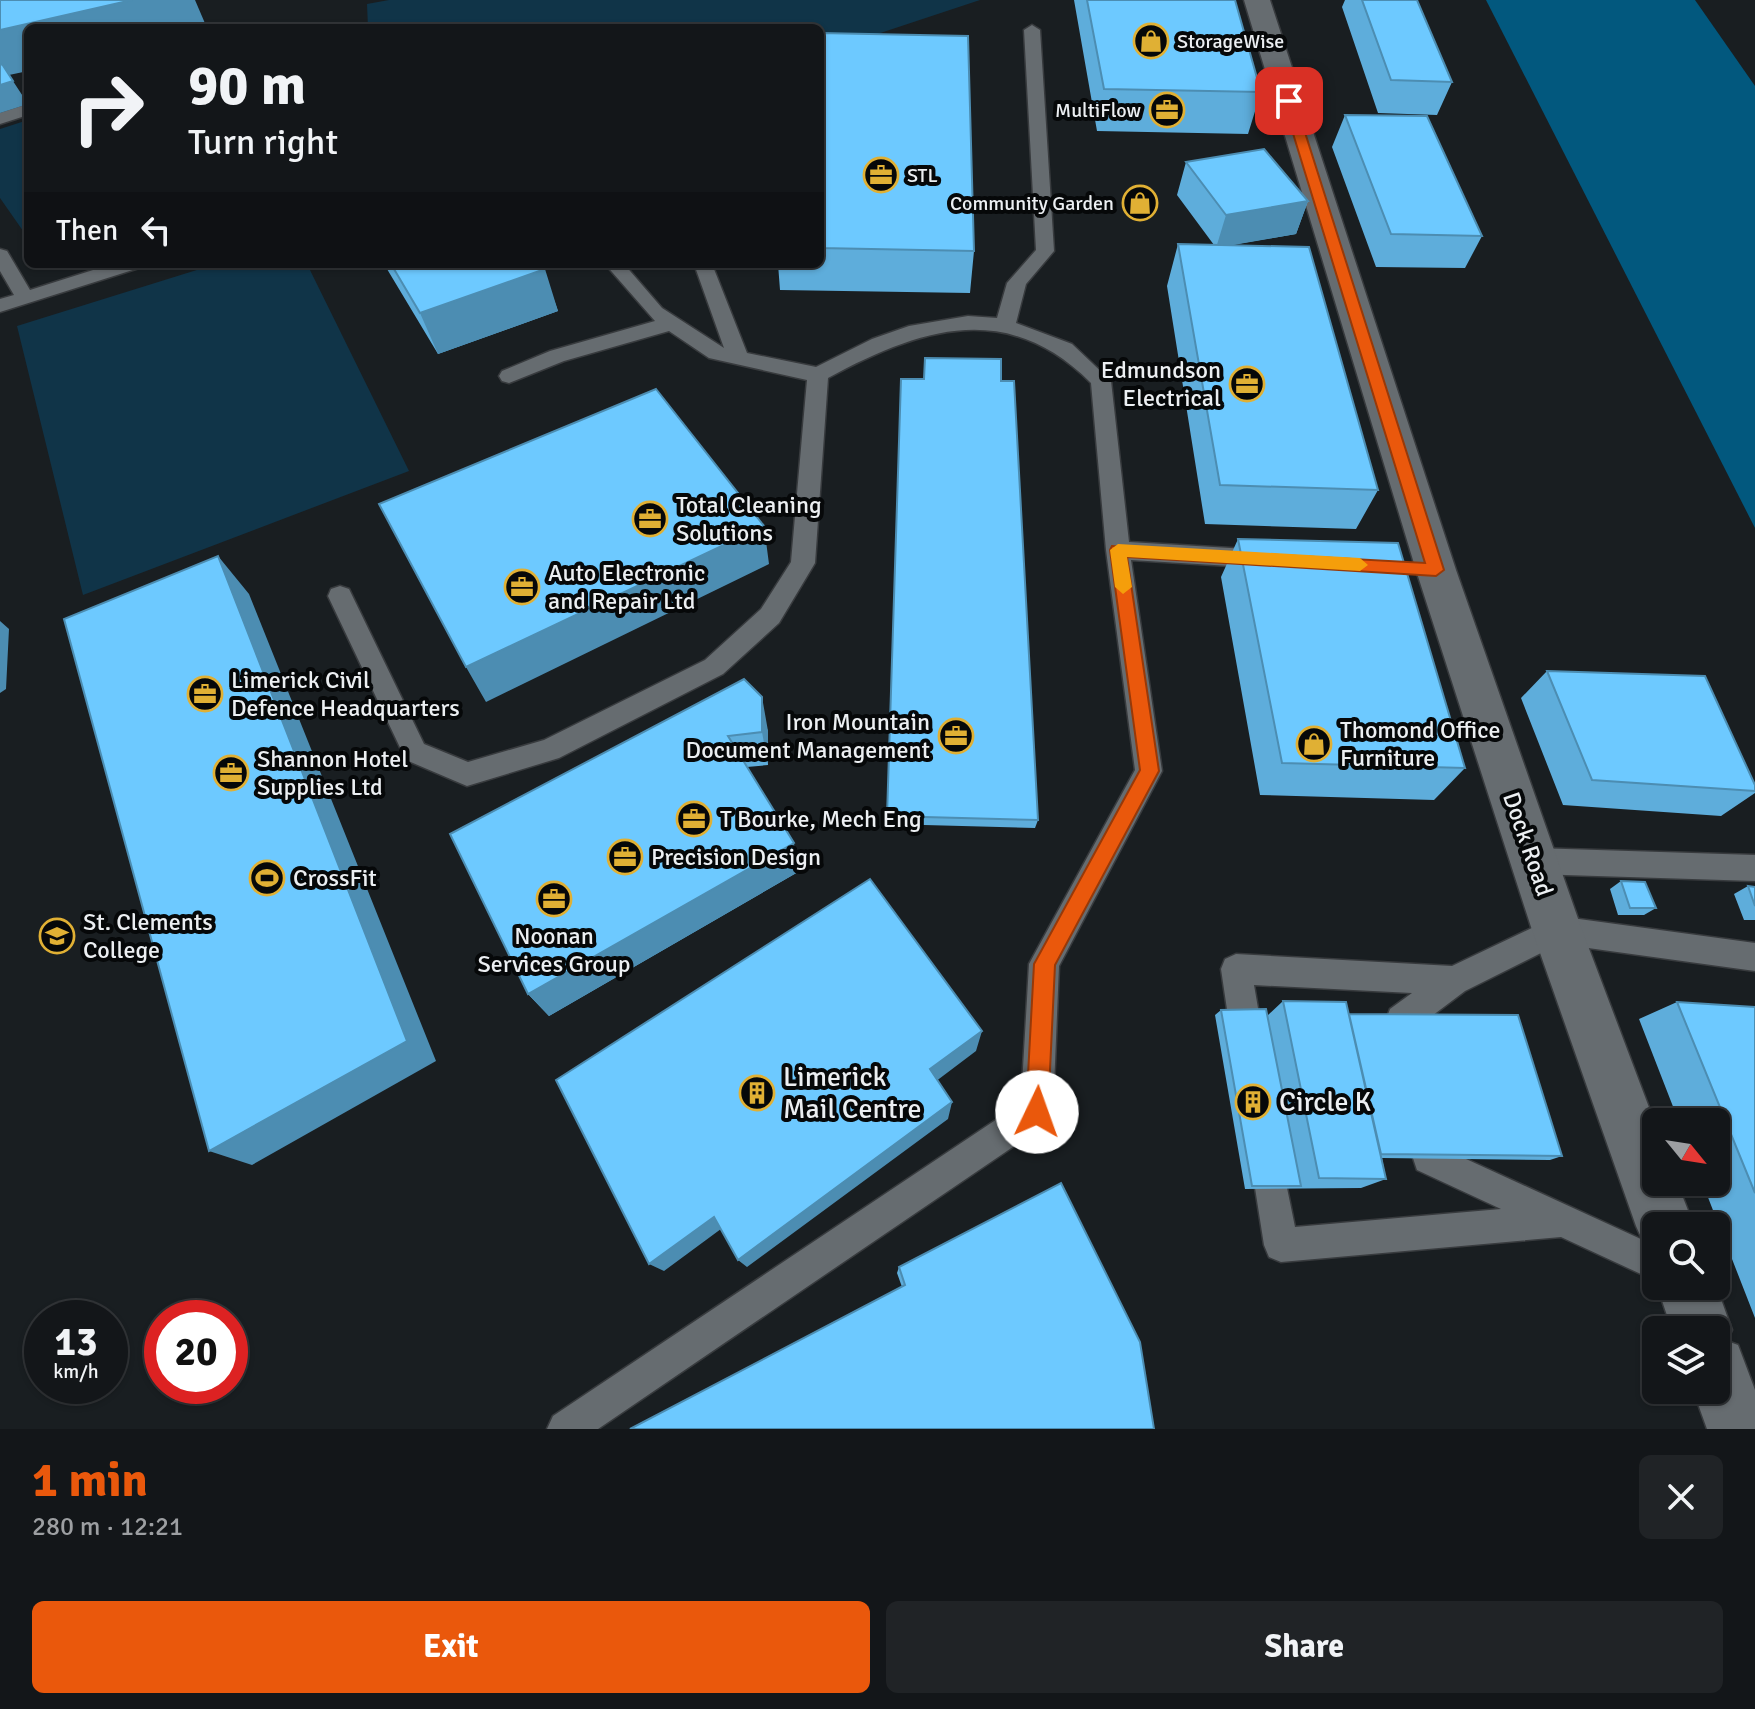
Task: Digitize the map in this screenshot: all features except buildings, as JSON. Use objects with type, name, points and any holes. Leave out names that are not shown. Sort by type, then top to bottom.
[{"type":"main road","name":"Dock Road","points":[[1257,0],[1420,569],[1534,861],[1660,1212]]},
{"type":"main road","points":[[1729,1404],[1738,1429]]},
{"type":"lane","points":[[1006,323],[1017,283],[1045,251],[1032,30]]},
{"type":"lane","points":[[0,119],[24,110]]},
{"type":"lane","points":[[0,255],[25,298]]},
{"type":"lane","points":[[0,306],[119,268]]},
{"type":"lane","points":[[566,1429],[1037,1112],[1044,964],[1149,771],[1118,550],[1101,381],[1067,350],[1006,323],[947,322],[873,344],[818,375],[716,353],[655,312],[617,268]]},
{"type":"lane","points":[[705,268],[738,357]]},
{"type":"lane","points":[[509,376],[557,356],[672,323]]},
{"type":"lane","points":[[340,596],[415,752],[467,774],[550,750],[714,667],[770,616],[803,563],[818,375]]},
{"type":"lane","points":[[1118,550],[1293,561]]},
{"type":"lane","points":[[1534,861],[1755,868]]},
{"type":"lane","points":[[1401,1020],[1454,981],[1557,930],[1755,957]]},
{"type":"lane","points":[[1252,1070],[1236,969],[1454,981]]},
{"type":"lane","points":[[1262,1133],[1281,1245],[1559,1221]]},
{"type":"lane","points":[[1429,1158],[1642,1258]]},
{"type":"shaded area","points":[[389,0],[980,0],[824,52],[824,24],[368,24],[367,4]]},
{"type":"shaded area","points":[[24,121],[24,232],[0,198],[0,129]]},
{"type":"shaded area","points":[[203,268],[309,268],[409,471],[83,595],[17,326]]},
{"type":"water","points":[[1486,0],[1695,0],[1755,86],[1755,528]]},
{"type":"slow traffic","points":[[1123,587],[1118,550],[1360,565]]},
{"type":"place","name":"StorageWise","points":[[1151,41]]},
{"type":"place","name":"MultiFlow","points":[[1167,110]]},
{"type":"place","name":"STL","points":[[881,175]]},
{"type":"place","name":"Community Garden","points":[[1140,203]]},
{"type":"place","name":"Edmundson Electrical","points":[[1247,384]]},
{"type":"place","name":"Total Cleaning Solutions","points":[[650,519]]},
{"type":"place","name":"Auto Electronic and Repair Ltd","points":[[522,587]]},
{"type":"place","name":"Limerick Civil Defence Headquarters","points":[[205,694]]},
{"type":"place","name":"Iron Mountain Document Management","points":[[956,736]]},
{"type":"place","name":"Thomond Office Furniture","points":[[1314,744]]},
{"type":"place","name":"Shannon Hotel Supplies Ltd","points":[[231,773]]},
{"type":"place","name":"T Bourke, Mech Eng","points":[[694,819]]},
{"type":"place","name":"Precision Design","points":[[625,857]]},
{"type":"place","name":"CrossFit","points":[[267,878]]},
{"type":"place","name":"Noonan Services Group","points":[[554,899]]},
{"type":"place","name":"St. Clements College","points":[[57,936]]},
{"type":"place","name":"Limerick Mail Centre","points":[[757,1093]]},
{"type":"place","name":"Circle K","points":[[1253,1102]]},
{"type":"route","points":[[1037,1112],[1044,964],[1149,771],[1118,550],[1436,570],[1289,101]]}]
